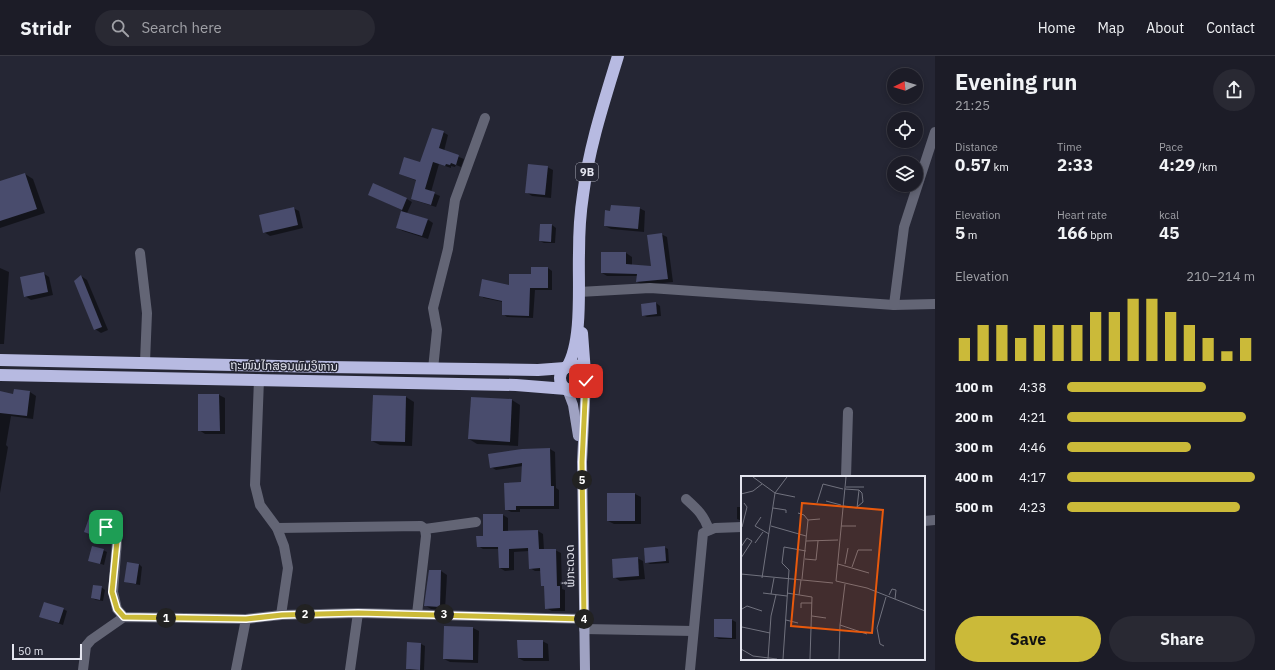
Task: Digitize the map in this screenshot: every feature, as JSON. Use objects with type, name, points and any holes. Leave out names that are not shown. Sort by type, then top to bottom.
[{"type":"highway","name":"9B","points":[[566,367],[572,358],[575,346],[579,292],[579,230],[583,194],[597,125],[618,56]]},
{"type":"highway","name":"9B","points":[[579,292],[586,377]]},
{"type":"highway","name":"ຖະໜົນໄກສອນພົມວິຫານ","points":[[0,360],[433,369],[538,370],[566,367]]},
{"type":"highway","points":[[570,365],[578,366],[584,370],[586,377],[582,388],[571,391],[563,386],[560,379],[561,374],[566,367],[570,365]]},
{"type":"highway","points":[[327,367],[327,381]]},
{"type":"highway","name":"ຖະໜົນໄກສອນພົມວິຫານ","points":[[0,375],[516,385],[567,389]]},
{"type":"main road","name":"9B","points":[[582,462],[586,377]]},
{"type":"main road","name":"9B","points":[[567,389],[577,422],[582,462]]},
{"type":"main road","name":"ພໍ່ກະດວດ","points":[[582,462],[585,670]]},
{"type":"street","points":[[433,369],[437,330],[433,308],[448,249],[455,200],[485,118]]},
{"type":"street","points":[[894,305],[904,227],[935,132]]},
{"type":"street","points":[[140,253],[147,313],[146,362]]},
{"type":"street","points":[[579,292],[650,288],[894,305],[935,304]]},
{"type":"street","points":[[259,379],[255,485],[260,505],[277,528],[284,546],[288,568],[282,615]]},
{"type":"street","points":[[846,476],[848,412]]},
{"type":"street","points":[[686,498],[706,520],[709,530]]},
{"type":"street","points":[[925,521],[935,520]]},
{"type":"street","points":[[277,528],[421,526],[425,529],[476,522]]},
{"type":"street","points":[[106,527],[117,541],[112,592],[117,609],[124,617]]},
{"type":"street","points":[[690,670],[703,533],[715,528],[741,527]]},
{"type":"street","points":[[417,614],[426,536],[425,529]]},
{"type":"street","points":[[83,670],[86,646],[91,640],[124,617],[246,619],[282,615],[358,613],[584,619]]},
{"type":"street","points":[[350,670],[358,613]]},
{"type":"street","points":[[236,670],[246,619]]},
{"type":"street","points":[[584,630],[693,631]]},
{"type":"building","points":[[432,128],[444,131],[439,148],[459,155],[456,165],[451,163],[450,165],[446,164],[445,166],[433,162],[425,189],[435,192],[431,205],[411,199],[416,180],[399,174],[404,157],[420,162]]},
{"type":"building","points":[[528,164],[548,166],[545,195],[525,193]]},
{"type":"building","points":[[25,173],[37,209],[0,221],[0,181]]},
{"type":"building","points":[[373,183],[407,198],[402,210],[368,195]]},
{"type":"building","points":[[611,205],[640,207],[638,229],[604,226],[605,210],[610,211]]},
{"type":"building","points":[[294,207],[298,225],[263,233],[259,215]]},
{"type":"building","points":[[401,211],[428,219],[422,236],[396,228]]},
{"type":"building","points":[[540,224],[552,224],[551,242],[539,241]]},
{"type":"building","points":[[662,233],[668,279],[636,282],[637,274],[601,273],[601,252],[626,252],[626,264],[651,266],[647,235]]},
{"type":"building","points":[[531,267],[548,267],[548,288],[530,288],[529,316],[502,315],[502,301],[479,296],[482,279],[509,285],[509,274],[531,274]]},
{"type":"building","points":[[44,272],[48,292],[24,297],[20,277]]},
{"type":"building","points":[[81,275],[102,327],[94,330],[74,281]]},
{"type":"building","points":[[656,302],[657,314],[642,316],[641,304]]},
{"type":"building","points":[[14,389],[30,391],[27,416],[0,413],[0,391],[13,394]]},
{"type":"building","points":[[198,394],[219,394],[220,431],[198,431]]},
{"type":"building","points":[[373,395],[406,396],[405,442],[371,441]]},
{"type":"building","points":[[471,397],[512,399],[510,442],[468,439]]},
{"type":"building","points":[[550,448],[551,486],[554,486],[554,506],[516,506],[516,510],[505,510],[504,483],[521,482],[522,463],[490,468],[488,454],[522,449]]},
{"type":"building","points":[[607,493],[635,493],[635,521],[607,521]]},
{"type":"building","points":[[483,514],[503,514],[503,531],[538,530],[539,549],[556,549],[557,586],[560,586],[560,608],[545,609],[544,586],[541,586],[540,568],[529,569],[528,548],[509,549],[509,568],[499,568],[498,547],[477,547],[476,536],[483,536]]},
{"type":"building","points":[[89,518],[102,522],[98,537],[84,532]]},
{"type":"building","points":[[92,546],[104,549],[100,564],[88,561]]},
{"type":"building","points":[[665,546],[666,561],[645,563],[644,548]]},
{"type":"building","points":[[638,557],[639,576],[613,578],[612,559]]},
{"type":"building","points":[[127,562],[139,564],[136,584],[124,582]]},
{"type":"building","points":[[429,570],[441,570],[440,607],[424,606]]},
{"type":"building","points":[[93,585],[102,586],[100,600],[91,598]]},
{"type":"building","points":[[44,602],[64,608],[59,623],[39,617]]},
{"type":"building","points":[[714,619],[732,619],[732,638],[714,637]]},
{"type":"building","points":[[444,626],[473,627],[473,660],[443,659]]},
{"type":"building","points":[[517,640],[543,640],[543,658],[518,658]]},
{"type":"building","points":[[407,642],[421,643],[420,670],[406,669]]},
{"type":"route","points":[[106,527],[117,541],[112,592],[117,609],[124,617],[246,619],[282,615],[358,613],[584,619],[582,462],[586,381]]}]
